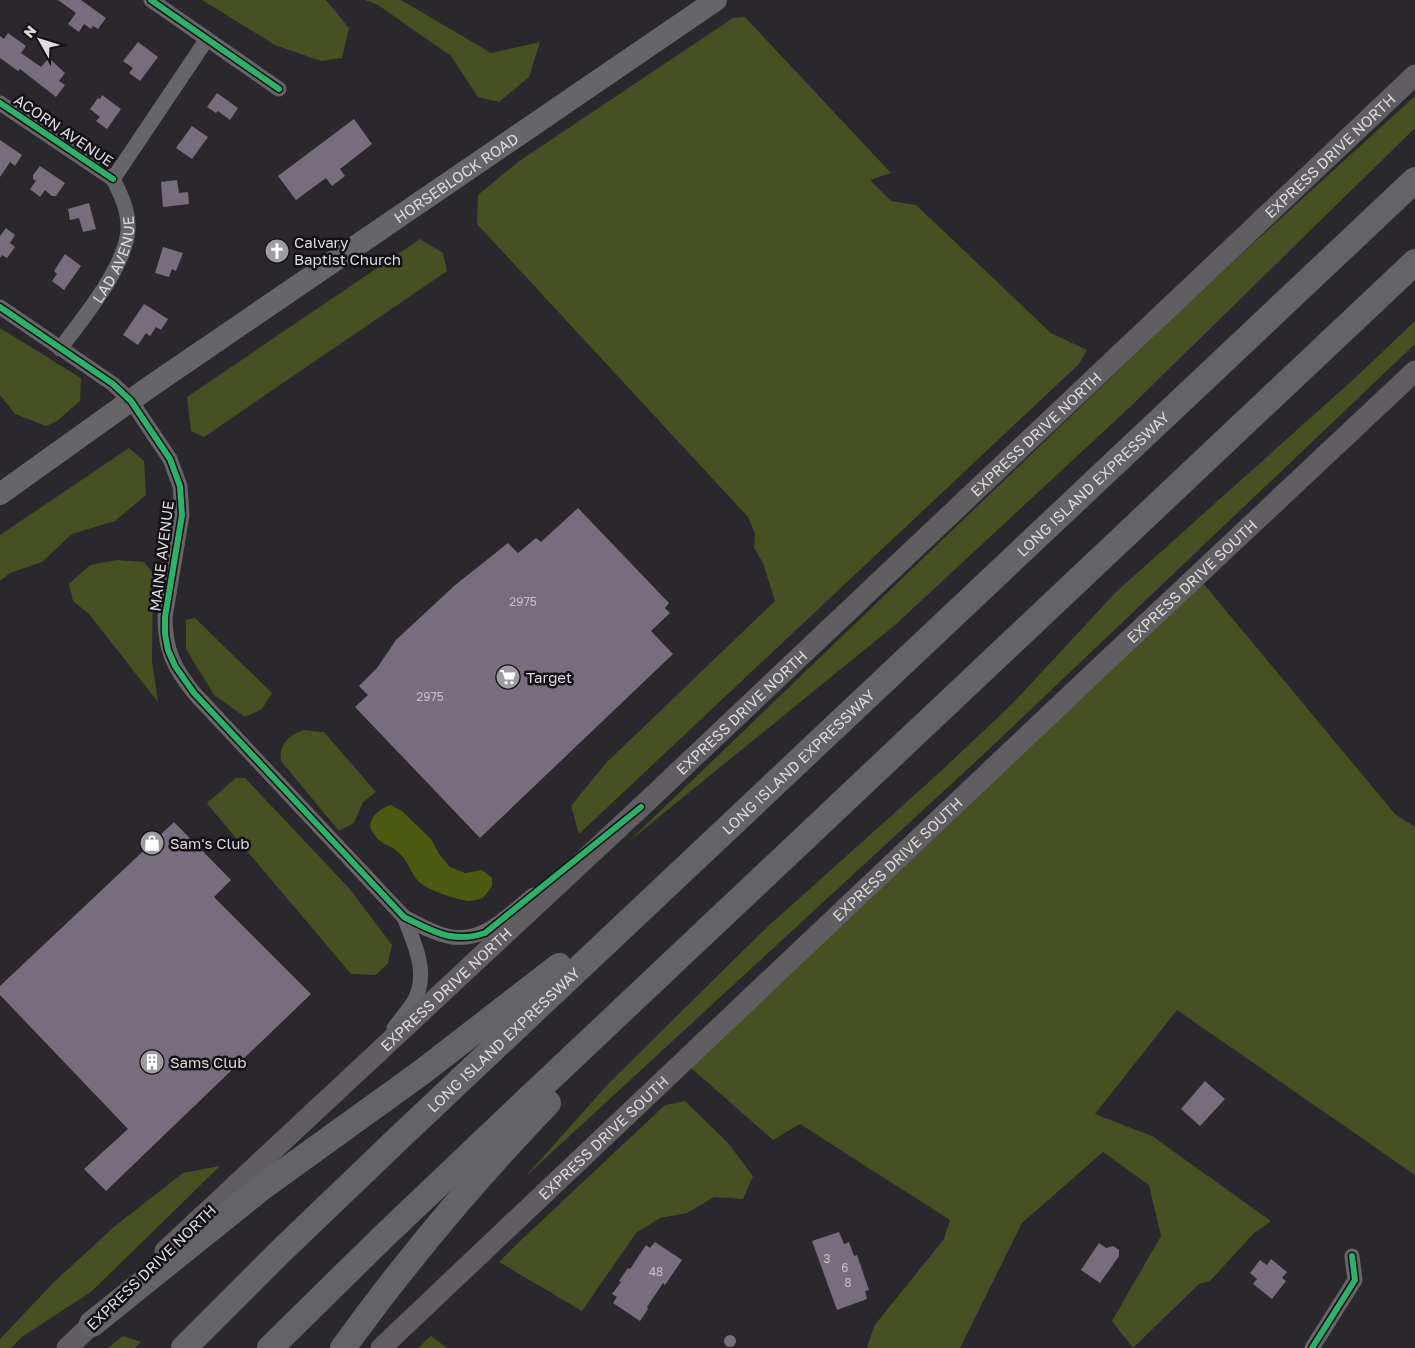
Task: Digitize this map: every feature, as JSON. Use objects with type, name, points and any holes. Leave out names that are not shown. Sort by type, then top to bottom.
[{"type":"highway","points":[[1314,275],[1415,161]]},
{"type":"highway","name":"LONG ISLAND EXPRESSWAY","points":[[184,1348],[357,1178],[1415,180]]},
{"type":"highway","points":[[270,1348],[383,1236],[1415,262]]},
{"type":"highway","points":[[92,1324],[260,1189],[415,1077],[549,975],[725,831]]},
{"type":"highway","points":[[343,1348],[392,1283],[456,1204],[523,1129],[584,1068],[704,933]]},
{"type":"main road","name":"HORSEBLOCK ROAD","points":[[0,494],[131,401],[716,0]]},
{"type":"main road","name":"EXPRESS DRIVE NORTH","points":[[67,1348],[164,1252],[640,807],[1415,75]]},
{"type":"main road","name":"EXPRESS DRIVE SOUTH","points":[[381,1348],[1415,371]]},
{"type":"street","points":[[151,0],[279,88]]},
{"type":"street","points":[[113,179],[207,39]]},
{"type":"street","name":"ACORN AVENUE","points":[[0,103],[113,179]]},
{"type":"street","name":"LAD AVENUE","points":[[60,348],[96,298],[120,259],[128,230],[125,204],[113,179]]},
{"type":"street","name":"MAINE AVENUE","points":[[0,308],[101,375],[131,401],[170,459],[180,486],[182,515],[165,617],[165,634],[168,650],[175,666],[194,693],[404,917]]},
{"type":"street","points":[[404,917],[445,936],[454,938],[470,937],[485,933],[640,807]]},
{"type":"street","points":[[371,1058],[413,1002],[420,982],[420,961],[404,917]]},
{"type":"street","points":[[1312,1348],[1355,1280],[1352,1256]]},
{"type":"shaded area","points":[[202,0],[326,0],[349,28],[342,58],[321,61],[275,45]]},
{"type":"shaded area","points":[[365,0],[401,0],[491,53],[540,42],[529,77],[499,102],[478,97],[451,56],[378,5]]},
{"type":"shaded area","points":[[745,17],[891,173],[870,180],[891,201],[916,205],[1051,333],[1087,350],[1079,364],[579,834],[571,806],[606,763],[775,601],[763,563],[754,548],[755,534],[748,517],[477,224],[478,195],[518,162],[733,18]]},
{"type":"shaded area","points":[[1415,96],[1415,128],[1130,407],[895,625],[627,843],[1202,290]]},
{"type":"shaded area","points":[[420,239],[443,253],[447,271],[204,437],[191,431],[187,397]]},
{"type":"shaded area","points":[[1415,321],[1415,344],[985,753],[525,1177],[610,1082],[764,930],[940,772],[1012,704],[1116,592],[1355,378]]},
{"type":"shaded area","points":[[0,328],[81,378],[80,401],[57,421],[46,426],[15,414],[0,395]]},
{"type":"shaded area","points":[[129,448],[144,461],[146,495],[115,521],[72,534],[42,562],[10,573],[0,581],[0,535]]},
{"type":"shaded area","points":[[117,560],[144,562],[153,573],[152,662],[158,702],[89,614],[73,601],[69,584],[90,565]]},
{"type":"shaded area","points":[[1203,583],[1395,814],[1415,827],[1415,1175],[1177,1010],[1095,1114],[1152,1136],[1271,1221],[1254,1233],[1210,1281],[1199,1284],[1133,1348],[1112,1321],[1161,1236],[1149,1185],[1103,1152],[1022,1223],[960,1348],[867,1348],[874,1326],[944,1239],[950,1220],[800,1124],[773,1140],[683,1061]]},
{"type":"shaded area","points":[[195,618],[272,693],[262,709],[245,717],[214,695],[186,649],[186,620]]},
{"type":"shaded area","points":[[303,730],[324,732],[376,792],[363,802],[354,823],[339,831],[281,761],[283,745],[293,735]]},
{"type":"shaded area","points":[[236,778],[245,778],[349,888],[392,945],[388,963],[376,975],[351,974],[207,803]]},
{"type":"shaded area","points":[[391,805],[402,811],[431,839],[439,854],[450,867],[465,873],[482,870],[492,878],[492,886],[483,898],[468,901],[456,898],[434,891],[418,881],[401,855],[377,838],[370,827],[372,819],[377,813]]},
{"type":"shaded area","points":[[685,1101],[728,1143],[753,1176],[743,1199],[714,1197],[687,1213],[660,1218],[636,1233],[582,1311],[499,1262],[665,1105]]},
{"type":"shaded area","points":[[220,1166],[91,1292],[23,1336],[11,1348],[0,1348],[0,1339],[54,1282],[115,1226],[183,1173]]},
{"type":"shaded area","points":[[123,1336],[141,1342],[135,1348],[108,1348]]},
{"type":"shaded area","points":[[431,1336],[447,1348],[418,1348]]},
{"type":"building","points":[[58,0],[81,0],[106,18],[98,29],[93,26],[91,29],[84,24],[79,32],[68,24],[76,13]]},
{"type":"building","points":[[8,33],[26,46],[21,53],[41,67],[49,58],[65,73],[59,81],[65,85],[56,97],[20,69],[18,71],[0,58],[0,36],[4,39]]},
{"type":"building","points":[[138,42],[158,57],[140,81],[129,73],[133,68],[123,61]]},
{"type":"building","points":[[217,93],[238,108],[230,120],[218,111],[216,113],[207,107]]},
{"type":"building","points":[[102,95],[121,109],[107,129],[96,121],[100,117],[90,109]]},
{"type":"building","points":[[354,119],[372,144],[340,169],[345,176],[332,186],[326,178],[296,200],[278,176]]},
{"type":"building","points":[[192,126],[208,137],[192,159],[176,148]]},
{"type":"building","points":[[0,140],[22,155],[15,166],[10,162],[0,177]]},
{"type":"building","points":[[40,166],[65,183],[56,196],[52,196],[45,190],[40,197],[30,189],[36,181],[33,179],[33,175]]},
{"type":"building","points":[[177,180],[179,193],[188,192],[189,204],[163,207],[161,182]]},
{"type":"building","points":[[89,203],[96,229],[83,232],[79,218],[70,220],[68,209]]},
{"type":"building","points":[[6,228],[15,235],[10,243],[15,247],[7,258],[2,255],[0,258],[0,236]]},
{"type":"building","points":[[163,247],[183,253],[176,271],[172,269],[169,277],[155,273]]},
{"type":"building","points":[[65,254],[81,266],[64,290],[52,281],[57,274],[54,271]]},
{"type":"building","points":[[144,304],[168,319],[161,330],[156,327],[150,336],[146,333],[138,345],[123,335]]},
{"type":"building","name":"Target","points":[[578,508],[669,603],[665,608],[670,613],[651,631],[673,654],[480,838],[355,707],[368,695],[359,686],[377,668],[396,640],[454,586],[508,543],[518,553],[536,538],[541,542]]},
{"type":"building","name":"Sams Club","points":[[174,822],[231,880],[214,897],[311,994],[106,1191],[84,1169],[128,1129],[0,995],[0,986]]},
{"type":"building","points":[[1205,1081],[1225,1099],[1200,1126],[1181,1109]]},
{"type":"building","points":[[839,1232],[844,1244],[849,1242],[854,1256],[857,1255],[869,1290],[865,1291],[867,1299],[837,1310],[812,1241]]},
{"type":"building","points":[[655,1242],[682,1260],[665,1285],[663,1283],[640,1321],[613,1303],[617,1297],[612,1294],[628,1268],[630,1269],[646,1245],[650,1248]]},
{"type":"building","points":[[1099,1243],[1106,1248],[1113,1246],[1119,1250],[1119,1256],[1100,1283],[1081,1270]]},
{"type":"building","points":[[1271,1259],[1287,1272],[1282,1278],[1286,1281],[1272,1299],[1253,1284],[1257,1279],[1250,1273],[1260,1260],[1267,1265]]},
{"type":"building","points":[[728,1335],[732,1335],[736,1341],[732,1347],[728,1347],[724,1343],[724,1339]]},
{"type":"cycle path","points":[[151,0],[279,89]]},
{"type":"cycle path","points":[[0,103],[113,179]]},
{"type":"cycle path","points":[[0,307],[113,384],[131,401],[170,459],[180,486],[182,515],[165,617],[165,634],[168,650],[175,666],[194,693],[404,917],[434,931],[453,936],[473,936],[485,933],[641,807]]},
{"type":"cycle path","points":[[1312,1348],[1355,1280],[1352,1256]]},
{"type":"place","name":"Calvary Baptist Church","points":[[277,251]]},
{"type":"place","name":"Target","points":[[508,677]]},
{"type":"place","name":"Sam's Club","points":[[152,843]]},
{"type":"place","name":"Sams Club","points":[[152,1062]]}]
